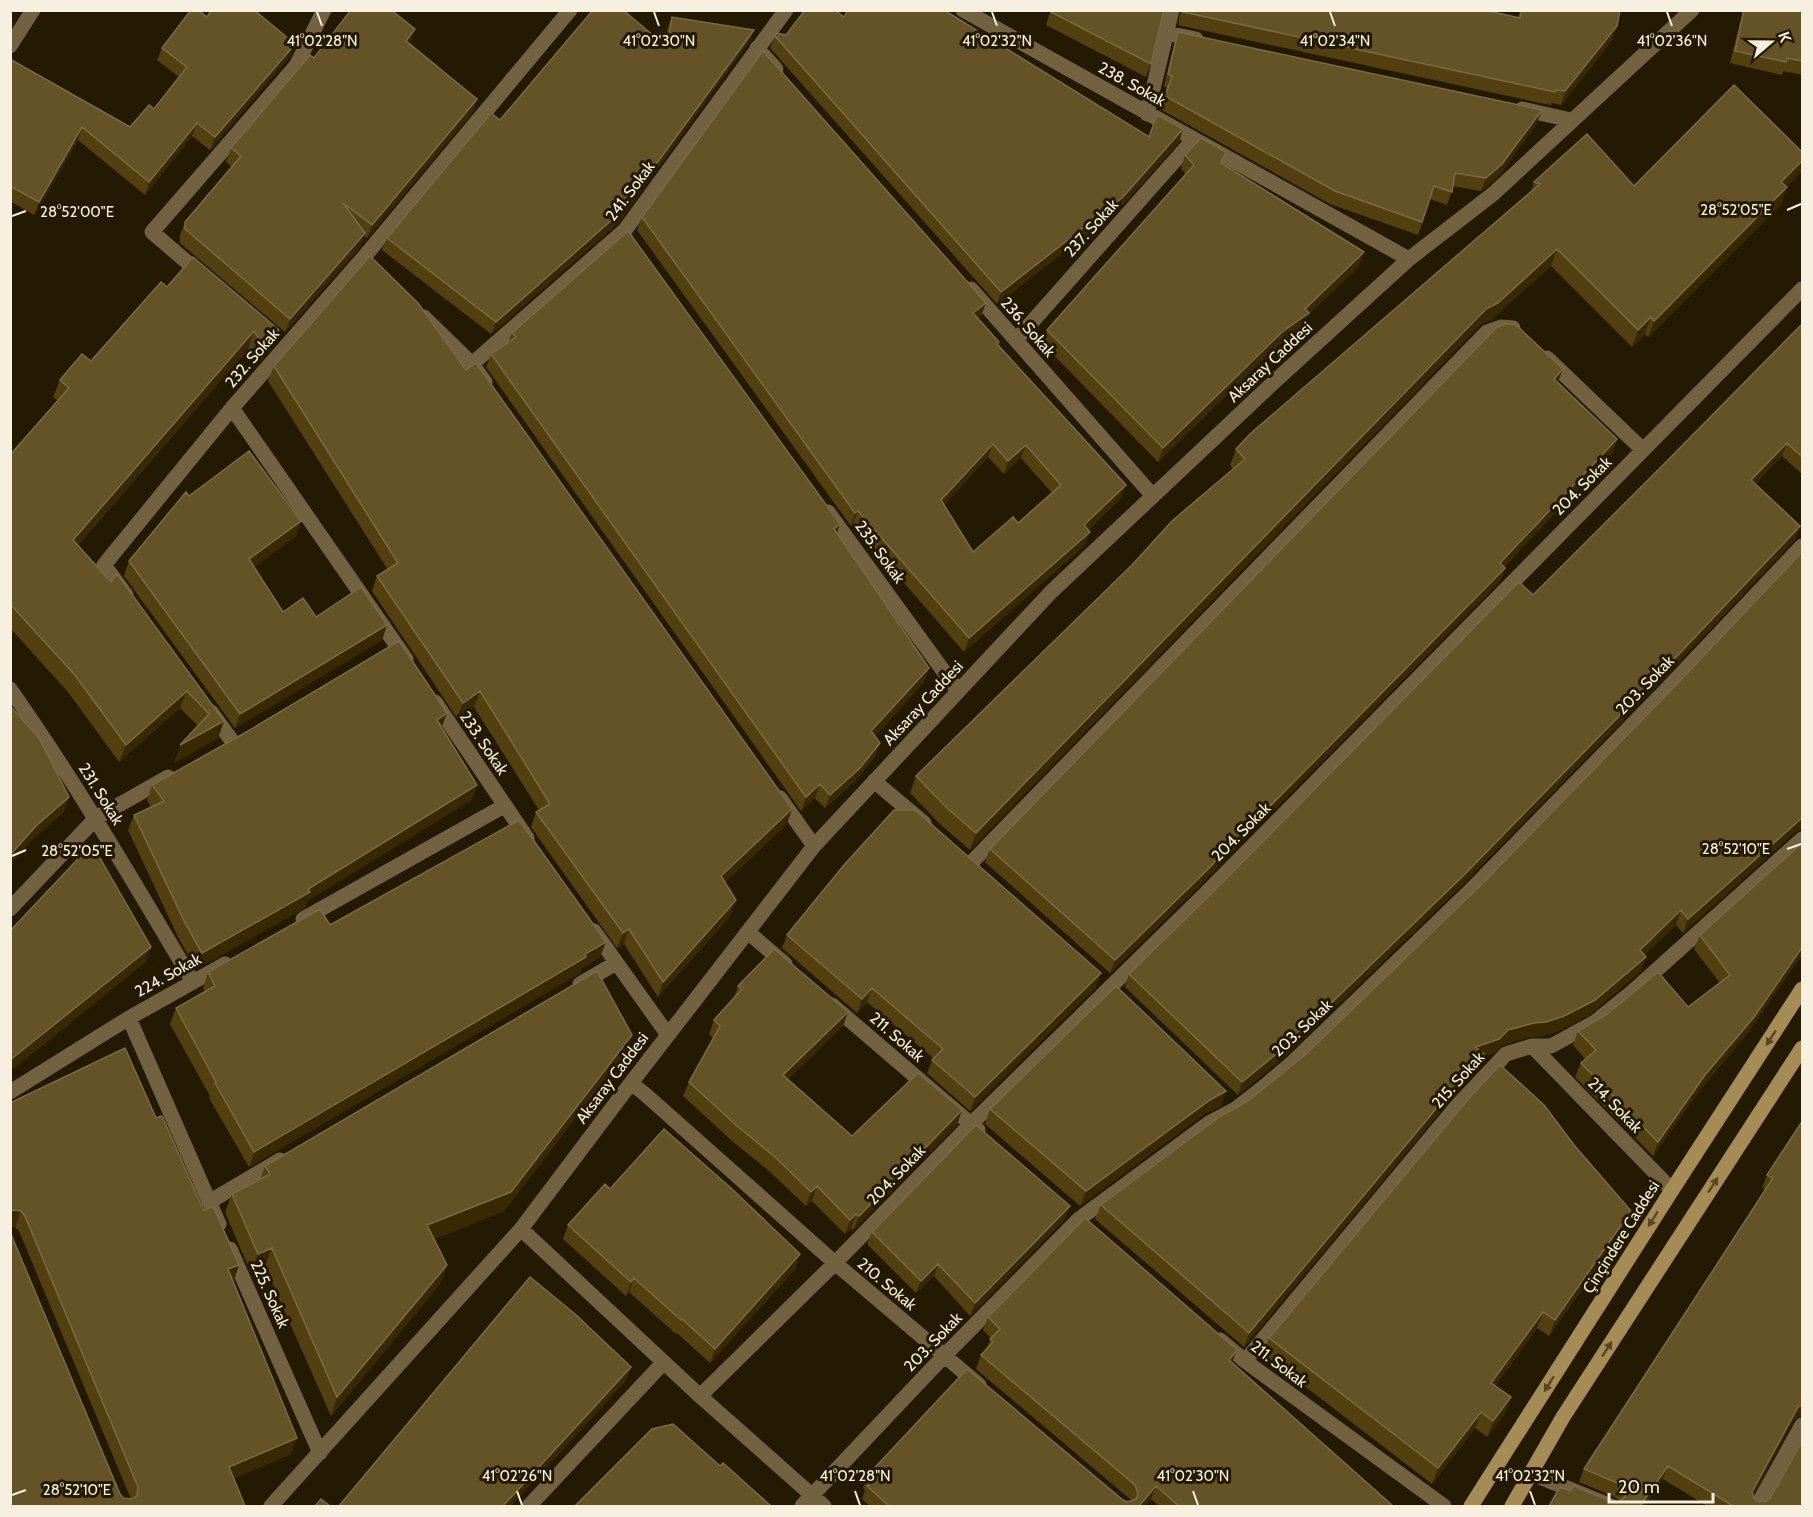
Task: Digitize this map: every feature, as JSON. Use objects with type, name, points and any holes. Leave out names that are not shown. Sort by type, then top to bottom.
[{"type":"main road","name":"Çinçindere Caddesi","points":[[1472,1506],[1672,1190],[1803,989]]},
{"type":"main road","points":[[1512,1506],[1563,1417],[1803,1048]]},
{"type":"street","points":[[10,46],[33,10]]},
{"type":"street","points":[[215,286],[152,232],[296,66],[324,10]]},
{"type":"street","name":"232. Sokak","points":[[138,612],[104,566],[282,343],[368,262],[570,10]]},
{"type":"street","name":"241. Sokak","points":[[471,364],[628,234],[786,10]]},
{"type":"street","name":"238. Sokak","points":[[963,10],[1409,259]]},
{"type":"street","points":[[1147,114],[1172,10]]},
{"type":"street","name":"Aksaray Caddesi","points":[[272,1506],[521,1229],[814,846],[1051,592],[1409,259],[1493,194],[1692,10]]},
{"type":"street","points":[[1167,33],[1213,43]]},
{"type":"street","points":[[757,48],[788,83]]},
{"type":"street","points":[[1502,105],[1571,120]]},
{"type":"street","name":"237. Sokak","points":[[1016,340],[1194,139]]},
{"type":"street","name":"236. Sokak","points":[[961,278],[1153,496]]},
{"type":"street","name":"204. Sokak","points":[[700,1396],[971,1124],[1112,988],[1803,289]]},
{"type":"street","points":[[414,307],[471,364],[492,393]]},
{"type":"street","points":[[971,864],[1486,332],[1501,327],[1516,329],[1522,334]]},
{"type":"street","points":[[1537,348],[1643,450]]},
{"type":"street","points":[[232,408],[390,646],[415,672]]},
{"type":"street","name":"235. Sokak","points":[[819,499],[958,692]]},
{"type":"street","name":"203. Sokak","points":[[807,1501],[944,1356],[1079,1219],[1233,1104],[1266,1086],[1293,1062],[1469,892],[1665,692],[1803,546]]},
{"type":"street","name":"231. Sokak","points":[[10,690],[49,744],[96,818],[193,982]]},
{"type":"street","name":"233. Sokak","points":[[427,691],[537,852]]},
{"type":"street","points":[[205,704],[232,740]]},
{"type":"street","points":[[10,909],[96,818],[184,768]]},
{"type":"street","points":[[874,781],[938,835]]},
{"type":"street","points":[[773,788],[814,846]]},
{"type":"street","points":[[286,929],[504,806]]},
{"type":"street","name":"215. Sokak","points":[[1245,1361],[1458,1106],[1506,1054],[1532,1046],[1551,1046],[1595,1022],[1641,984],[1803,839]]},
{"type":"street","points":[[583,916],[668,1035]]},
{"type":"street","points":[[748,932],[795,972]]},
{"type":"street","name":"224. Sokak","points":[[10,1092],[129,1018],[234,958]]},
{"type":"street","points":[[566,992],[616,963]]},
{"type":"street","name":"211. Sokak","points":[[821,995],[989,1140]]},
{"type":"street","name":"225. Sokak","points":[[129,1018],[320,1453]]},
{"type":"street","name":"214. Sokak","points":[[1532,1046],[1672,1190]]},
{"type":"street","name":"210. Sokak","points":[[631,1083],[835,1263],[989,1393]]},
{"type":"street","points":[[209,1202],[291,1154]]},
{"type":"street","points":[[521,1229],[700,1396],[807,1501],[824,1506]]},
{"type":"street","name":"211. Sokak","points":[[1210,1331],[1245,1361],[1444,1506]]},
{"type":"street","points":[[529,1506],[664,1362]]},
{"type":"street","points":[[1757,1506],[1803,1425]]},
{"type":"street","points":[[1530,1473],[1611,1506]]},
{"type":"building","points":[[191,10],[198,10],[207,17],[212,10],[254,10],[295,44],[215,137],[197,123],[149,182],[82,127],[39,202],[10,186],[10,59],[130,127],[149,105],[154,109],[187,67],[162,48]]},
{"type":"building","points":[[351,10],[391,10],[415,29],[406,41],[477,99],[372,225],[343,203],[365,233],[290,319],[185,229],[185,222],[241,156],[231,148],[310,55],[314,58]]},
{"type":"building","points":[[593,10],[623,10],[667,47],[672,17],[754,30],[622,211],[496,322],[387,238],[491,113],[500,120]]},
{"type":"building","points":[[805,10],[835,10],[844,17],[848,10],[944,10],[1149,137],[1157,115],[1183,129],[1123,197],[1001,292],[775,36],[776,33],[786,35]]},
{"type":"building","points":[[1051,10],[1164,10],[1151,64],[1051,12]]},
{"type":"building","points":[[1184,10],[1484,10],[1520,18],[1522,10],[1620,10],[1617,26],[1565,91],[1555,92],[1183,12]]},
{"type":"building","points":[[1744,10],[1803,10],[1803,61],[1787,58],[1786,62],[1735,51]]},
{"type":"building","points":[[1178,32],[1542,110],[1502,164],[1486,178],[1455,173],[1452,192],[1434,186],[1422,222],[1335,191],[1165,96],[1172,76],[1168,74]]},
{"type":"building","points":[[763,51],[986,303],[973,313],[999,342],[997,344],[1126,485],[1084,525],[1090,532],[969,638],[858,511],[855,513],[642,217]],"holes":[[[993,444],[1008,461],[1026,445],[1061,485],[1018,523],[1013,517],[973,552],[941,500]]]},
{"type":"building","points":[[1734,85],[1803,153],[1803,160],[1781,182],[1787,187],[1654,321],[1651,317],[1638,330],[1557,249],[1498,303],[1486,309],[976,833],[947,808],[916,776],[1132,565],[1172,521],[1245,459],[1236,449],[1251,433],[1540,184],[1534,182],[1587,134],[1634,186]]},
{"type":"building","points":[[1201,138],[1226,152],[1221,163],[1364,252],[1305,309],[1309,313],[1282,332],[1163,448],[1047,330],[1194,165],[1185,155]]},
{"type":"building","points":[[628,231],[840,524],[834,529],[929,668],[871,731],[880,743],[860,768],[830,795],[820,784],[806,797],[491,354],[516,337],[512,333]]},
{"type":"building","points":[[370,256],[418,303],[466,370],[476,363],[792,809],[721,876],[736,900],[663,982],[629,929],[623,933],[536,812],[550,804],[480,691],[463,703],[377,576],[398,563],[274,366]]},
{"type":"building","points":[[193,257],[279,330],[264,347],[254,331],[73,540],[111,582],[117,574],[224,721],[180,745],[209,714],[187,691],[126,745],[74,674],[10,604],[10,455],[69,388],[60,380],[82,354],[91,361],[161,282],[167,287]]},
{"type":"building","points":[[1803,323],[1803,458],[1787,443],[1751,480],[1800,526],[1663,671],[1467,872],[1291,1042],[1242,1082],[1129,974],[1519,582],[1533,595]]},
{"type":"building","points":[[1507,324],[1516,325],[1563,369],[1554,379],[1617,439],[1500,563],[1505,568],[1115,960],[990,849],[1497,327]]},
{"type":"building","points":[[249,451],[301,521],[249,559],[283,612],[303,598],[316,617],[361,587],[387,625],[240,714],[129,561],[186,492],[189,496]]},
{"type":"building","points":[[1803,551],[1803,817],[1688,919],[1681,910],[1640,950],[1646,957],[1595,1000],[1564,1016],[1508,1030],[1499,1039],[1476,1047],[1484,1054],[1249,1333],[1101,1205],[1219,1117],[1248,1101],[1305,1055],[1481,885]]},
{"type":"building","points":[[399,641],[447,713],[437,720],[477,785],[308,889],[310,892],[202,953],[184,921],[134,815],[164,801],[152,785]]},
{"type":"building","points":[[10,706],[39,738],[69,797],[36,826],[10,855]]},
{"type":"building","points":[[894,810],[915,810],[1101,973],[975,1097],[932,1060],[943,1049],[872,988],[862,999],[787,935],[844,865]]},
{"type":"building","points":[[519,820],[606,942],[585,954],[586,957],[254,1152],[176,1008],[215,986],[208,972],[320,909],[330,925]]},
{"type":"building","points":[[1803,842],[1803,946],[1754,1017],[1705,1075],[1658,1142],[1581,1063],[1596,1050],[1578,1031],[1606,1015],[1658,972],[1688,1007],[1730,975],[1700,935]]},
{"type":"building","points":[[92,844],[151,947],[10,1060],[10,931]]},
{"type":"building","points":[[774,949],[848,1012],[783,1075],[852,1136],[918,1073],[962,1110],[859,1216],[856,1214],[850,1220],[817,1186],[811,1192],[775,1157],[689,1082],[720,1026],[714,1020],[742,989],[738,986]]},
{"type":"building","points":[[597,971],[632,1035],[511,1192],[427,1225],[447,1265],[337,1397],[272,1248],[258,1254],[232,1194],[270,1174],[265,1166]]},
{"type":"building","points":[[1116,986],[1226,1091],[1210,1100],[1086,1191],[990,1109]]},
{"type":"building","points":[[125,1048],[156,1118],[162,1116],[204,1211],[213,1206],[239,1265],[228,1269],[297,1438],[229,1467],[245,1506],[10,1506],[10,1232],[120,1494],[123,1498],[132,1499],[137,1496],[138,1487],[25,1216],[21,1211],[10,1212],[10,1103]]},
{"type":"building","points":[[1500,1065],[1544,1105],[1574,1145],[1631,1211],[1555,1320],[1543,1312],[1491,1383],[1511,1397],[1493,1421],[1481,1412],[1438,1468],[1269,1338],[1470,1097]]},
{"type":"building","points":[[1803,1120],[1803,1404],[1798,1407],[1752,1492],[1758,1502],[1770,1498],[1803,1440],[1803,1506],[1733,1506],[1668,1466],[1640,1506],[1549,1506],[1560,1487],[1570,1491],[1573,1486],[1613,1502],[1618,1502],[1625,1497],[1625,1491],[1620,1484],[1584,1469],[1773,1178],[1767,1175]]},
{"type":"building","points":[[976,1125],[1070,1206],[975,1303],[938,1264],[921,1281],[872,1232]]},
{"type":"building","points":[[664,1129],[732,1189],[800,1254],[715,1349],[634,1278],[631,1282],[568,1225],[605,1184],[610,1189]]},
{"type":"building","points":[[1085,1218],[1237,1350],[1229,1360],[1393,1506],[1179,1506],[1156,1486],[1139,1506],[889,1506],[867,1486],[873,1479],[868,1475],[967,1369],[1123,1500],[1128,1502],[1136,1499],[1138,1494],[1135,1485],[981,1355],[993,1342],[990,1339],[1000,1329],[988,1317]]},
{"type":"building","points":[[530,1277],[575,1314],[631,1367],[503,1506],[339,1506]]},
{"type":"building","points":[[673,1424],[720,1466],[723,1463],[771,1506],[575,1506],[652,1429]]},
{"type":"building","points":[[321,1499],[330,1506],[315,1506]]}]
